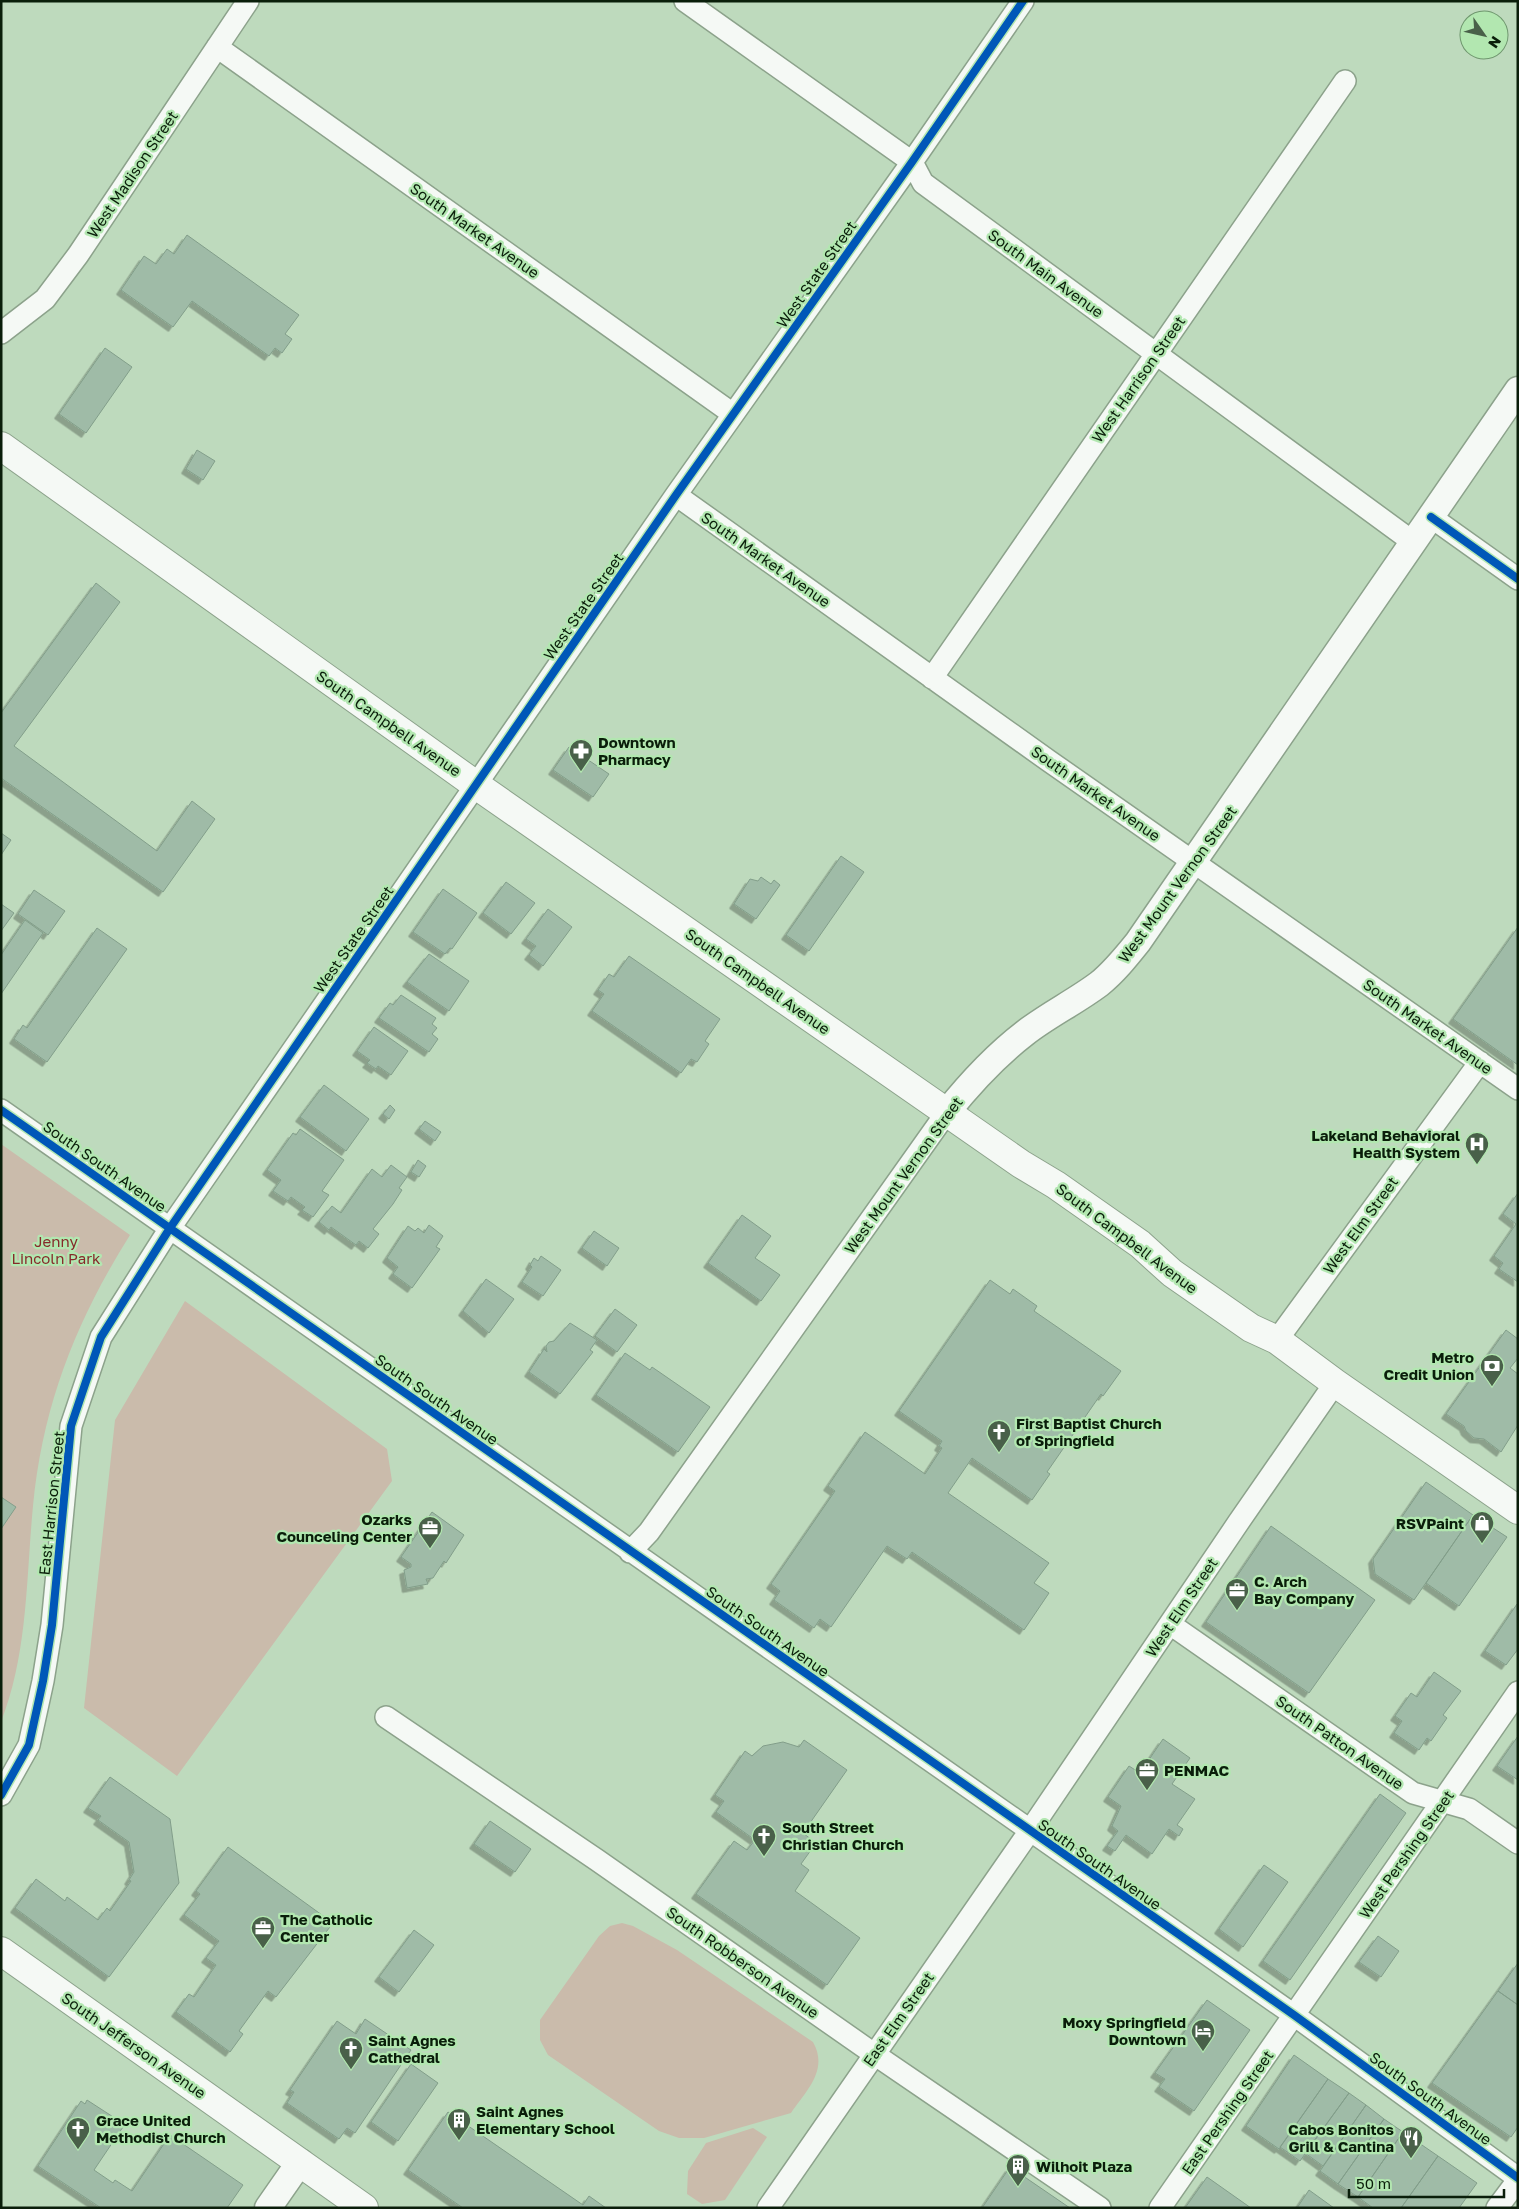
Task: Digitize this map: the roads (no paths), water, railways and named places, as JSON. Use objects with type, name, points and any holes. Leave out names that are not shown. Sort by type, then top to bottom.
[{"type":"main road","name":"South Campbell Avenue","points":[[1,446],[476,785],[1140,1244],[1172,1273],[1251,1328],[1277,1340],[1335,1383],[1518,1510]]},
{"type":"main road","name":"South Jefferson Avenue","points":[[1,1951],[364,2208]]},
{"type":"street","name":"West Madison Street","points":[[1,333],[45,299],[78,255],[248,1]]},
{"type":"street","name":"South Main Avenue","points":[[685,1],[912,162],[923,183],[1413,542]]},
{"type":"street","name":"West State Street","points":[[170,1228],[676,495],[912,162],[1023,1]]},
{"type":"street","name":"South Market Avenue","points":[[217,47],[733,414]]},
{"type":"street","name":"West Harrison Street","points":[[932,678],[1155,353],[1345,81]]},
{"type":"street","name":"West Mount Vernon Street","points":[[630,1552],[649,1532],[947,1112],[976,1076],[999,1053],[1027,1031],[1098,984],[1121,964],[1196,862],[1430,516],[1518,390]]},
{"type":"street","name":"South Market Avenue","points":[[676,495],[932,678],[1518,1089]]},
{"type":"street","points":[[1430,516],[1518,579]]},
{"type":"street","name":"West Elm Street","points":[[1277,1340],[1480,1062]]},
{"type":"street","name":"South South Avenue","points":[[1,1110],[1294,2016],[1518,2179]]},
{"type":"street","name":"East Harrison Street","points":[[1,1795],[29,1745],[43,1681],[52,1625],[72,1426],[101,1338],[170,1228]]},
{"type":"street","name":"West Elm Street","points":[[1029,1832],[1335,1383]]},
{"type":"street","name":"South Patton Avenue","points":[[1170,1624],[1413,1793],[1469,1809],[1518,1843]]},
{"type":"street","name":"West Pershing Street","points":[[1294,2016],[1518,1692]]},
{"type":"street","name":"South Robberson Avenue","points":[[386,1718],[597,1860],[874,2054],[1100,2208]]},
{"type":"street","name":"East Elm Street","points":[[768,2208],[1029,1832]]},
{"type":"street","name":"East Pershing Street","points":[[1160,2208],[1294,2016]]},
{"type":"street","points":[[268,2208],[300,2162]]},
{"type":"street","points":[[1497,2208],[1518,2179]]},
{"type":"place","name":"Downtown Pharmacy","points":[[581,772]]},
{"type":"place","name":"Lakeland Behavioral Health System","points":[[1477,1165]]},
{"type":"place","name":"Metro Credit Union","points":[[1492,1387]]},
{"type":"place","name":"First Baptist Church of Springfield","points":[[999,1453]]},
{"type":"place","name":"RSVPaint","points":[[1482,1544]]},
{"type":"place","name":"Ozarks Counceling Center","points":[[430,1549]]},
{"type":"place","name":"C. Arch Bay Company","points":[[1237,1611]]},
{"type":"place","name":"PENMAC","points":[[1147,1791]]},
{"type":"place","name":"South Street Christian Church","points":[[764,1857]]},
{"type":"place","name":"The Catholic Center","points":[[263,1949]]},
{"type":"place","name":"Moxy Springfield Downtown","points":[[1203,2052]]},
{"type":"place","name":"Saint Agnes Cathedral","points":[[351,2070]]},
{"type":"place","name":"Saint Agnes Elementary School","points":[[459,2141]]},
{"type":"place","name":"Grace United Methodist Church","points":[[78,2150]]},
{"type":"place","name":"Cabos Bonitos Grill & Cantina","points":[[1411,2159]]},
{"type":"place","name":"Wilhoit Plaza","points":[[1018,2187]]},
{"type":"park label","name":"Jenny Lincoln Park","points":[[56,1250]]}]
